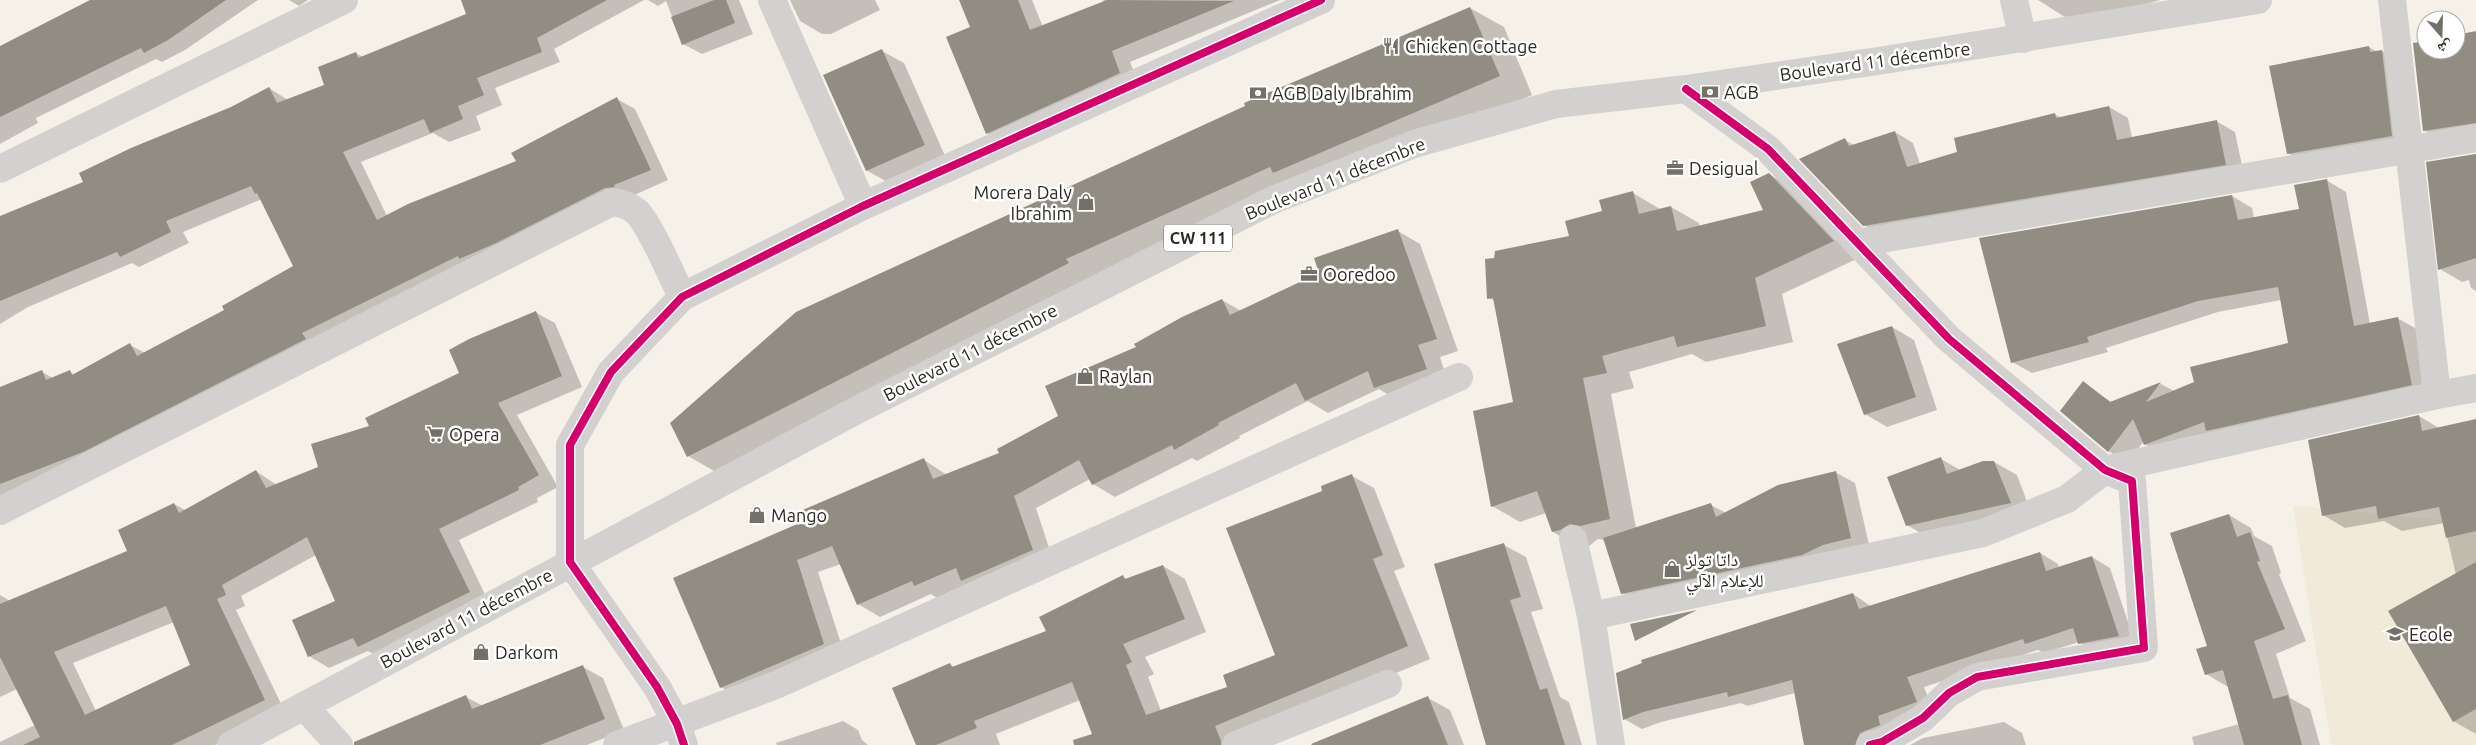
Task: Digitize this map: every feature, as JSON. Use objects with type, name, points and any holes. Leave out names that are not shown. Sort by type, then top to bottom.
[{"type":"street","points":[[0,169],[344,0]]},
{"type":"street","points":[[772,0],[863,206]]},
{"type":"street","points":[[680,734],[657,687],[570,562],[570,445],[611,372],[682,297],[863,206],[1321,0]]},
{"type":"street","points":[[2014,0],[2023,39]]},
{"type":"street","name":"Boulevard 11 décembre","points":[[231,745],[859,409],[1273,200],[1414,144],[1556,104],[1686,89],[2023,39],[2258,0]]},
{"type":"street","points":[[2392,0],[2407,150],[2437,395]]},
{"type":"street","points":[[1686,89],[1768,149],[1949,339],[2105,470],[2132,481],[2144,648],[1977,677],[1949,693],[1923,718],[1882,742],[1870,745]]},
{"type":"street","points":[[1857,243],[2476,138]]},
{"type":"street","points":[[0,511],[612,202],[622,203],[631,208],[642,219],[682,297]]},
{"type":"street","points":[[617,745],[680,734],[776,685],[1459,377]]},
{"type":"street","points":[[1590,616],[1983,533],[2067,499],[2105,470],[2437,395],[2476,388]]},
{"type":"street","points":[[1573,539],[1590,616],[1611,745]]},
{"type":"street","points":[[1236,745],[1388,684]]},
{"type":"street","points":[[304,706],[339,745]]},
{"type":"shaded area","name":"Ecole","points":[[2293,506],[2476,523],[2476,745],[2331,745]]},
{"type":"building","points":[[90,0],[226,0],[168,40],[144,53],[141,48],[0,117],[0,46]]},
{"type":"building","points":[[461,0],[607,0],[537,38],[542,52],[477,78],[484,95],[458,106],[463,119],[430,133],[424,119],[343,152],[377,220],[408,204],[516,161],[511,153],[617,97],[651,170],[614,185],[615,187],[605,188],[494,244],[459,259],[458,256],[302,333],[306,339],[83,452],[0,484],[0,387],[42,370],[46,380],[70,370],[72,375],[130,343],[137,356],[224,310],[222,306],[293,266],[257,193],[255,194],[251,186],[166,221],[171,232],[120,257],[117,252],[0,301],[0,216],[83,182],[79,173],[131,148],[231,107],[269,87],[277,103],[324,85],[318,67],[356,52],[358,58],[466,14]]},
{"type":"building","points":[[714,0],[726,0],[735,23],[682,45],[671,17]]},
{"type":"building","points":[[959,0],[1018,0],[1030,30],[1107,0],[1234,1],[1112,51],[1120,73],[986,134],[946,37],[970,27]]},
{"type":"building","points":[[1470,7],[1500,76],[1273,173],[1270,167],[1066,259],[1069,263],[687,457],[670,423],[796,312],[1245,106],[1244,103]]},
{"type":"building","points":[[2476,31],[2476,123],[2423,131],[2413,43],[2416,43],[2416,60],[2466,60],[2466,33]]},
{"type":"building","points":[[2369,46],[2370,52],[2382,50],[2392,136],[2287,154],[2269,66]]},
{"type":"building","points":[[882,49],[925,145],[866,171],[823,75]]},
{"type":"building","points":[[2109,106],[2117,140],[2217,120],[2226,165],[1863,226],[1799,159],[1845,138],[1849,146],[1895,131],[1907,167],[1957,152],[1954,138],[2055,113],[2056,118]]},
{"type":"building","points":[[2476,154],[2476,258],[2438,270],[2426,162]]},
{"type":"building","points":[[1769,173],[1834,241],[1755,278],[1766,326],[1677,347],[1674,336],[1602,356],[1607,373],[1583,378],[1610,519],[1580,526],[1570,524],[1552,532],[1537,491],[1491,507],[1473,411],[1513,402],[1493,298],[1487,299],[1485,259],[1494,258],[1495,251],[1569,236],[1565,221],[1602,211],[1599,200],[1633,191],[1639,214],[1671,206],[1677,231],[1763,210],[1750,182]]},
{"type":"building","points":[[2327,179],[2354,326],[2398,317],[2412,385],[2206,431],[2204,422],[2144,445],[2133,419],[2108,452],[2060,411],[2083,381],[2110,402],[2161,382],[2146,402],[2194,382],[2190,367],[2288,343],[2278,287],[2198,301],[2087,337],[2089,342],[2011,363],[1979,238],[2232,195],[2238,220],[2299,209],[2294,185]]},
{"type":"building","points":[[1398,229],[1437,339],[1418,345],[1427,369],[1374,388],[1368,371],[1305,401],[1296,383],[1218,423],[1219,425],[1174,450],[1172,445],[1092,485],[1079,460],[1014,496],[1033,550],[961,581],[956,568],[914,586],[912,581],[857,605],[832,546],[797,560],[824,644],[720,688],[673,578],[802,522],[798,512],[924,458],[933,479],[999,453],[997,449],[1058,416],[1045,386],[1136,347],[1134,344],[1182,317],[1222,299],[1230,315],[1319,273],[1314,258]]},
{"type":"building","points":[[536,311],[562,376],[498,403],[539,475],[518,487],[519,490],[439,529],[470,592],[358,647],[353,638],[308,657],[292,620],[335,601],[307,537],[222,585],[226,595],[217,599],[265,700],[172,745],[23,745],[40,737],[0,657],[0,604],[127,551],[118,530],[174,503],[179,513],[256,470],[266,488],[318,467],[311,444],[369,426],[365,418],[459,373],[449,350],[469,339]],"holes":[[[166,606],[190,665],[85,715],[54,652]]]},
{"type":"building","points":[[1892,326],[1916,397],[1864,415],[1837,344]]},
{"type":"building","points":[[2419,415],[2422,431],[2476,419],[2476,531],[2446,538],[2439,507],[2378,519],[2376,506],[2322,516],[2308,440]]},
{"type":"building","points":[[1941,457],[1947,474],[1983,461],[1994,461],[2011,503],[1906,526],[1887,477]]},
{"type":"building","points":[[1836,471],[1851,538],[1823,545],[1802,555],[1621,594],[1603,538],[1711,503],[1716,517],[1778,485]]},
{"type":"building","points":[[1352,474],[1383,555],[1373,559],[1408,646],[1215,726],[1221,745],[1074,745],[1073,740],[1092,734],[1072,682],[974,721],[977,728],[936,745],[916,745],[892,688],[950,663],[952,667],[1046,631],[1039,617],[1123,575],[1125,579],[1163,565],[1185,619],[1123,644],[1132,662],[1126,665],[1146,715],[1227,687],[1223,675],[1275,655],[1226,528],[1322,491],[1321,486]]},
{"type":"building","points":[[2229,514],[2237,537],[2250,532],[2260,561],[2257,562],[2285,629],[2254,641],[2273,699],[2288,695],[2302,745],[2244,745],[2223,670],[2205,675],[2196,649],[2207,646],[2170,533]]},
{"type":"building","points":[[1504,543],[1521,597],[1510,600],[1540,690],[1547,688],[1565,745],[1486,745],[1434,564]]},
{"type":"building","points":[[2040,552],[2046,571],[2092,556],[2119,636],[2078,644],[2073,628],[2025,644],[2023,639],[1907,677],[1917,702],[1878,716],[1880,725],[1860,733],[1855,745],[1804,745],[1792,680],[1728,697],[1727,692],[1643,712],[1623,720],[1616,673],[1642,663],[1641,660],[1853,593],[1859,609]]},
{"type":"building","points":[[2476,562],[2476,709],[2453,722],[2388,611]]},
{"type":"building","points":[[1697,610],[1635,641],[1630,624]]},
{"type":"building","points":[[583,665],[605,719],[540,745],[354,745],[354,742],[466,695],[472,709]]},
{"type":"building","points":[[1428,696],[1448,745],[1311,744]]},
{"type":"cycle path","points":[[684,745],[677,724],[657,687],[570,562],[570,445],[611,372],[682,297],[863,206],[1321,0]]},
{"type":"cycle path","points":[[1686,89],[1768,149],[1949,339],[2105,470],[2132,481],[2144,648],[1977,677],[1949,693],[1923,718],[1882,742],[1870,745]]},
{"type":"place","name":"Chicken Cottage","points":[[1391,46]]},
{"type":"place","name":"AGB","points":[[1710,92]]},
{"type":"place","name":"AGB Daly Ibrahim","points":[[1258,93]]},
{"type":"place","name":"Desigual","points":[[1675,168]]},
{"type":"place","name":"Morera Daly Ibrahim","points":[[1086,202]]},
{"type":"place","name":"Ooredoo","points":[[1309,274]]},
{"type":"place","name":"Raylan","points":[[1085,376]]},
{"type":"place","name":"Opera","points":[[435,434]]},
{"type":"place","name":"Mango","points":[[757,515]]},
{"type":"place","name":"داتا تولز للإعلام الآلي","points":[[1672,569]]},
{"type":"place","name":"Ecole","points":[[2395,634]]},
{"type":"place","name":"Darkom","points":[[481,652]]}]
